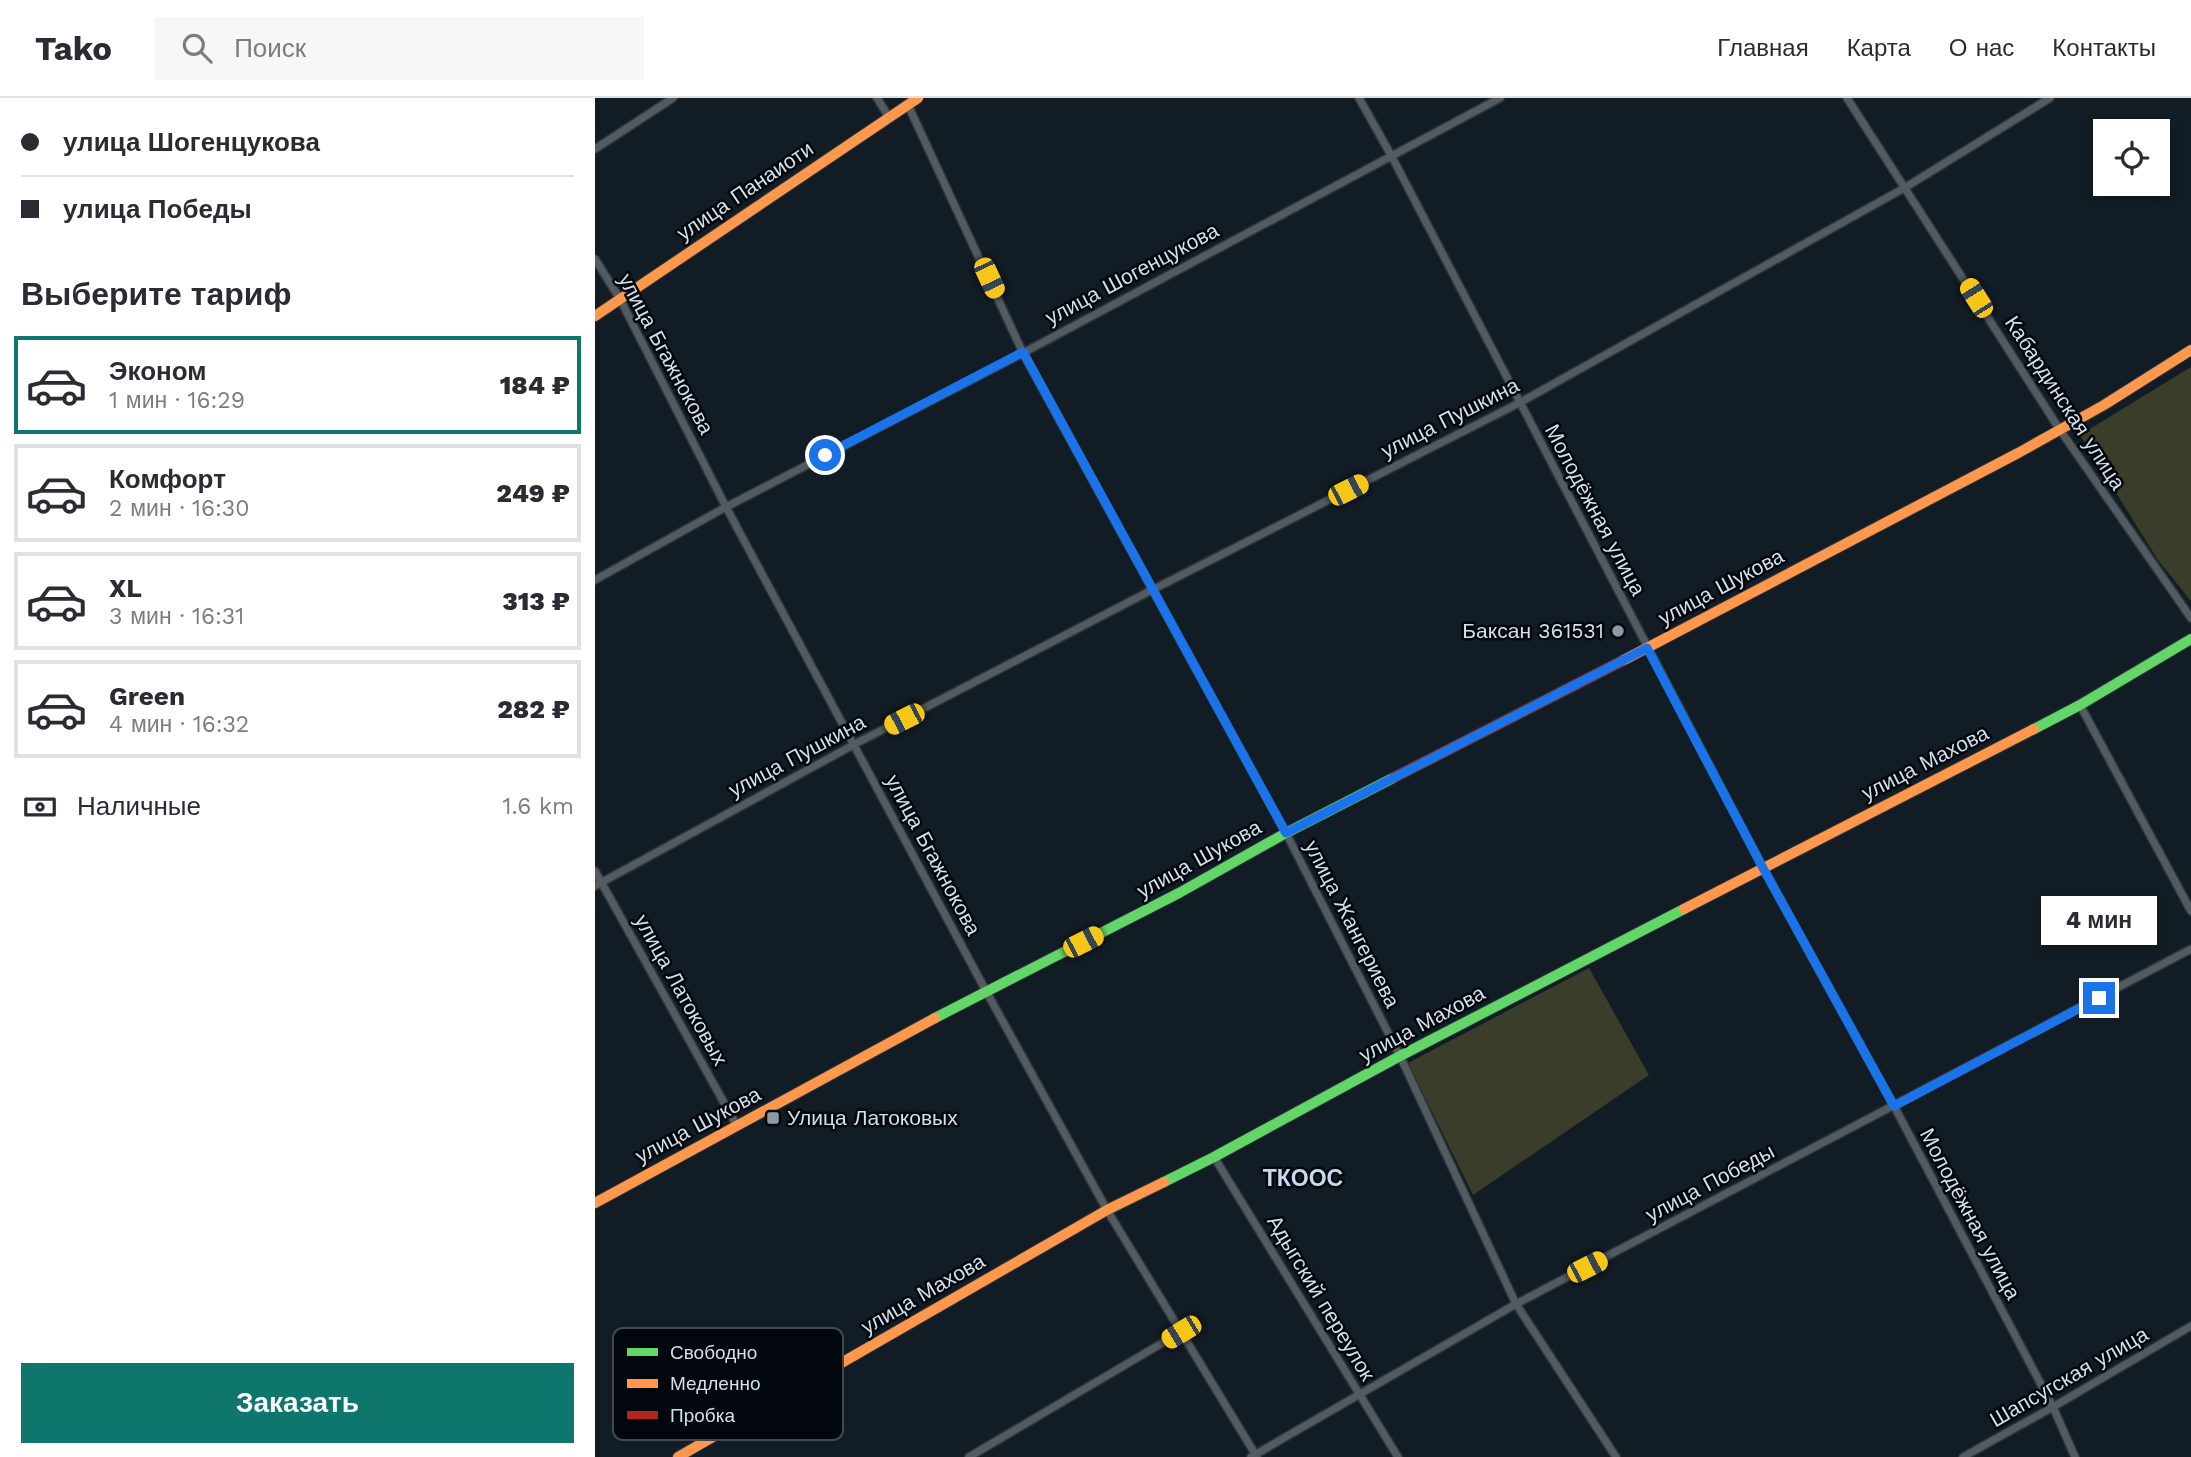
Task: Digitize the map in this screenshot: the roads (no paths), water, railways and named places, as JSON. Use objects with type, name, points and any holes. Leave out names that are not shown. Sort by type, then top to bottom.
[{"type":"street","points":[[595,149],[673,98]]},
{"type":"street","points":[[877,98],[889,117]]},
{"type":"street","name":"улица Панаиоти","points":[[595,316],[918,98]]},
{"type":"street","name":"Молодёжная улица","points":[[1359,98],[1763,868],[1894,1106],[2053,1407],[2075,1457]]},
{"type":"street","name":"улица Шогенцукова","points":[[595,580],[726,507],[1500,98]]},
{"type":"street","name":"Кабардинская улица","points":[[1847,98],[2060,430],[2191,618]]},
{"type":"street","name":"улица Пушкина","points":[[598,884],[855,744],[1519,403],[1906,187],[2050,98]]},
{"type":"street","name":"улица Жангериева","points":[[908,104],[1023,352],[1286,833],[1400,1056],[1516,1304],[1616,1457]]},
{"type":"street","name":"улица Бгажнокова","points":[[595,259],[620,299],[726,507],[986,991],[1107,1210],[1255,1456]]},
{"type":"street","name":"улица Шукова","points":[[595,1203],[986,991],[1179,893],[1286,833],[1647,648],[2060,430],[2191,350]]},
{"type":"street","name":"улица Махова","points":[[843,1362],[1107,1210],[1214,1157],[1400,1056],[2080,705],[2191,639]]},
{"type":"street","points":[[2080,705],[2191,911]]},
{"type":"street","name":"улица Латоковых","points":[[595,871],[598,884],[737,1126]]},
{"type":"street","name":"улица Победы","points":[[1255,1456],[1516,1304],[2191,949]]},
{"type":"street","name":"Адыгский переулок","points":[[1214,1157],[1398,1457]]},
{"type":"street","name":"Шапсугская улица","points":[[1963,1457],[2191,1325]]},
{"type":"street","points":[[969,1457],[1181,1332]]},
{"type":"street","name":"улица Махова","points":[[678,1457],[708,1440]]},
{"type":"place","name":"Баксан 361531","points":[[1618,631]]},
{"type":"place","name":"Улица Латоковых","points":[[773,1118]]},
{"type":"district","name":"ТКООС","points":[[1303,1178]]}]
